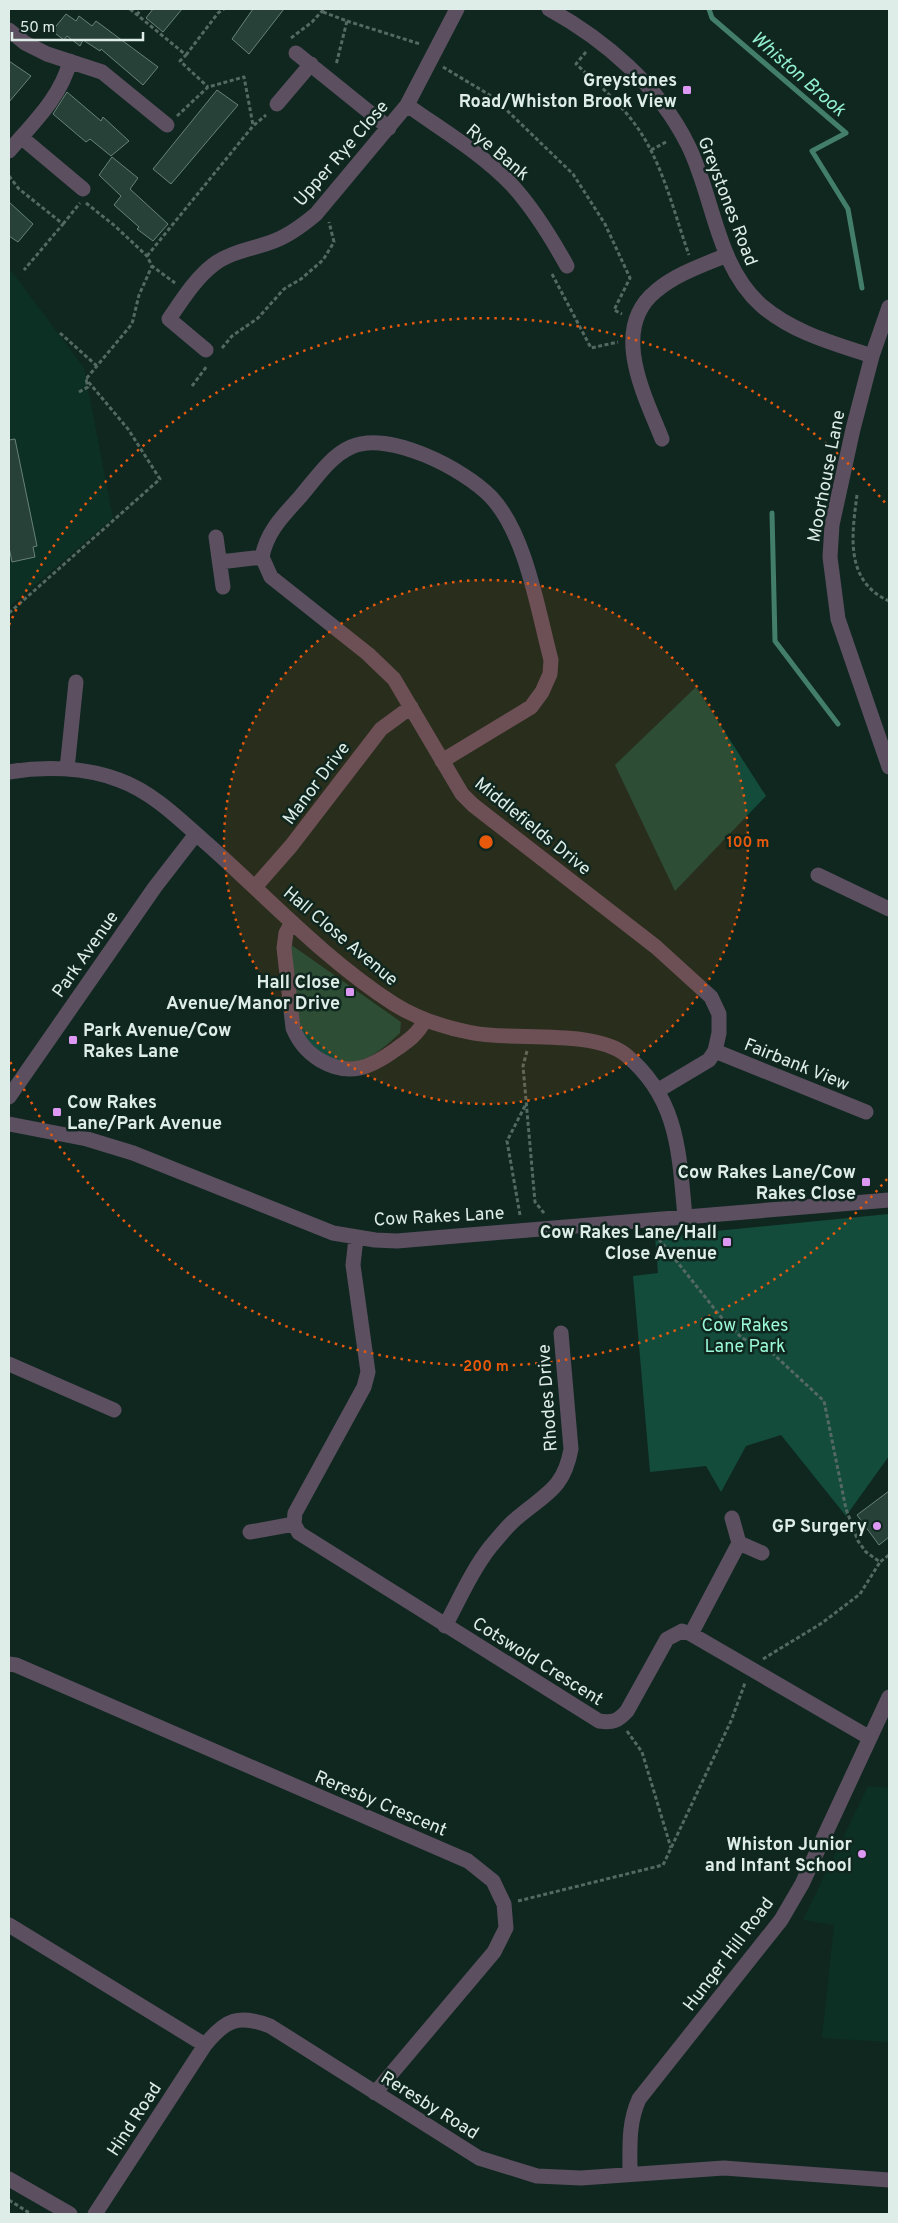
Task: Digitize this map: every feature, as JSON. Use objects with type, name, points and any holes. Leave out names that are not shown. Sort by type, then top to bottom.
[{"type":"street","name":"Upper Rye Close","points":[[213,349],[169,318],[193,285],[213,265],[235,252],[274,241],[298,229],[323,205],[407,105],[457,9]]},
{"type":"street","name":"Greystones Road","points":[[549,9],[578,25],[596,38],[665,106],[689,146],[727,254],[739,279],[761,305],[780,320],[805,334],[872,356]]},
{"type":"street","points":[[9,30],[25,44],[102,72],[168,126]]},
{"type":"street","points":[[296,53],[389,128]]},
{"type":"street","points":[[9,150],[58,92],[66,79],[70,61]]},
{"type":"street","points":[[277,104],[311,64]]},
{"type":"street","name":"Rye Bank","points":[[407,105],[488,164],[510,184],[549,234],[566,264]]},
{"type":"street","points":[[21,137],[83,189]]},
{"type":"street","points":[[662,439],[636,371],[634,342],[636,321],[640,308],[654,292],[670,281],[727,254]]},
{"type":"street","name":"Moorhouse Lane","points":[[889,307],[872,356],[834,516],[830,557],[838,619],[889,767]]},
{"type":"street","points":[[220,562],[262,557],[270,532],[333,460],[350,447],[371,441],[396,445],[449,466],[491,498],[506,518],[518,542],[551,660],[550,674],[542,692],[531,707],[442,761]]},
{"type":"street","points":[[216,537],[223,587]]},
{"type":"street","name":"Middlefields Drive","points":[[262,557],[271,577],[368,654],[394,679],[462,794],[473,805],[656,947],[711,997],[719,1014],[719,1033],[715,1051]]},
{"type":"street","points":[[67,769],[76,682]]},
{"type":"street","name":"Manor Drive","points":[[255,887],[291,846],[381,729],[411,707]]},
{"type":"street","name":"Hall Close Avenue","points":[[9,772],[67,769],[99,774],[120,780],[146,793],[173,813],[292,922],[359,980],[396,1005],[425,1020],[474,1034],[601,1042],[624,1053],[645,1072],[670,1114],[677,1138],[686,1217]]},
{"type":"street","name":"Park Avenue","points":[[9,1097],[155,887],[196,834]]},
{"type":"street","points":[[818,875],[889,909]]},
{"type":"street","points":[[292,922],[286,933],[284,948],[293,1028],[302,1046],[311,1054],[338,1069],[350,1070],[366,1067],[387,1056],[413,1038],[425,1020]]},
{"type":"street","points":[[657,1091],[708,1060],[715,1051]]},
{"type":"street","name":"Fairbank View","points":[[715,1051],[866,1112]]},
{"type":"street","name":"Cow Rakes Lane","points":[[9,1124],[87,1139],[133,1153],[333,1233],[356,1238],[397,1241],[889,1200]]},
{"type":"street","points":[[250,1532],[294,1524],[295,1512],[364,1387],[368,1372],[353,1265],[356,1238]]},
{"type":"street","name":"Rhodes Drive","points":[[445,1626],[490,1548],[515,1519],[551,1491],[562,1478],[568,1465],[571,1449],[561,1333]]},
{"type":"street","points":[[9,1364],[114,1410]]},
{"type":"street","points":[[732,1518],[739,1543],[691,1634],[870,1738]]},
{"type":"street","name":"Cotswold Crescent","points":[[294,1524],[299,1533],[308,1540],[599,1721],[610,1723],[619,1720],[627,1711],[667,1639],[682,1631],[691,1634]]},
{"type":"street","points":[[739,1543],[762,1553]]},
{"type":"street","name":"Reresby Crescent","points":[[9,1664],[16,1665],[468,1861],[493,1881],[504,1904],[506,1928],[494,1952],[375,2093]]},
{"type":"street","name":"Hunger Hill Road","points":[[630,2174],[630,2130],[633,2112],[639,2099],[781,1920],[802,1884],[889,1697]]},
{"type":"street","points":[[9,1925],[205,2045]]},
{"type":"street","name":"Reresby Road","points":[[205,2045],[219,2028],[236,2021],[251,2019],[270,2026],[479,2158],[509,2169],[537,2176],[581,2178],[724,2168],[889,2180]]},
{"type":"street","name":"Hind Road","points":[[95,2214],[205,2045]]},
{"type":"street","points":[[9,2179],[70,2214]]},
{"type":"path","points":[[130,9],[186,55]]},
{"type":"path","points":[[137,15],[142,9]]},
{"type":"path","points":[[208,87],[180,61],[218,13],[224,9]]},
{"type":"path","points":[[296,53],[285,44],[323,10],[433,54],[493,97],[573,174],[605,224],[630,278],[614,310],[636,321]]},
{"type":"path","points":[[332,82],[347,21]]},
{"type":"path","points":[[596,38],[576,64],[610,94],[637,127],[653,153],[695,269]]},
{"type":"path","points":[[168,126],[208,87],[244,77],[253,126]]},
{"type":"path","points":[[148,256],[253,126],[277,104]]},
{"type":"path","points":[[9,176],[19,189],[63,224]]},
{"type":"path","points":[[24,270],[82,200],[116,226],[148,256],[152,266],[175,283],[193,285]]},
{"type":"path","points":[[213,349],[258,318],[284,289],[301,279],[323,260],[334,242],[323,205]]},
{"type":"path","points":[[566,264],[550,270],[591,348],[613,341],[634,342]]},
{"type":"path","points":[[86,379],[132,324],[139,295],[152,266]]},
{"type":"path","points":[[60,333],[97,366]]},
{"type":"path","points":[[79,392],[88,387],[86,379]]},
{"type":"path","points":[[9,613],[160,479],[128,429],[86,379]]},
{"type":"path","points":[[858,487],[852,552],[864,582],[889,601]]},
{"type":"path","points":[[531,1038],[523,1066],[536,1202],[555,1228]]},
{"type":"path","points":[[523,1230],[507,1141],[526,1103]]},
{"type":"path","points":[[643,1220],[721,1317],[742,1338],[770,1351],[824,1401],[846,1508],[858,1541],[866,1552],[880,1562]]},
{"type":"path","points":[[504,1904],[663,1865],[731,1721],[751,1668],[770,1654],[822,1623],[860,1594],[880,1562],[889,1555]]},
{"type":"path","points":[[619,1720],[642,1752],[671,1848]]},
{"type":"path","points":[[9,2200],[31,2214]]},
{"type":"shaded area","points":[[9,268],[84,368],[113,518],[9,607]]},
{"type":"shaded area","name":"Whiston Junior and Infant School","points":[[868,1786],[889,1788],[889,2042],[822,2038],[834,1925],[803,1920]]},
{"type":"green space","points":[[696,687],[766,796],[675,891],[615,765]]},
{"type":"green space","points":[[290,944],[401,1022],[400,1033],[373,1055],[355,1062],[334,1059],[316,1048],[307,1040],[301,1028],[295,997]]},
{"type":"green space","name":"Cow Rakes Lane Park","points":[[889,1214],[889,1456],[846,1516],[781,1435],[746,1446],[721,1492],[706,1466],[650,1472],[633,1276],[658,1273],[655,1237]]},
{"type":"building","points":[[153,9],[182,9],[163,32],[146,18]]},
{"type":"building","points":[[253,9],[284,9],[249,54],[232,39]]},
{"type":"building","points":[[66,14],[76,21],[79,16],[92,26],[96,21],[158,67],[143,85],[101,49],[100,51],[83,40],[80,46],[67,36],[64,40],[52,31]]},
{"type":"building","points":[[9,61],[31,76],[9,102]]},
{"type":"building","points":[[217,90],[238,105],[171,184],[153,169]]},
{"type":"building","points":[[67,92],[101,121],[103,117],[129,141],[111,156],[90,139],[86,142],[53,114]]},
{"type":"building","points":[[112,157],[138,178],[130,189],[168,224],[153,241],[137,229],[139,227],[114,205],[121,196],[99,175]]},
{"type":"building","points":[[9,202],[33,224],[18,242],[9,236]]},
{"type":"building","points":[[15,439],[37,546],[33,547],[35,557],[12,562],[9,547],[9,440]]},
{"type":"building","name":"GP Surgery","points":[[889,1491],[889,1537],[879,1545],[857,1515]]},
{"type":"waterway","name":"Whiston Brook","points":[[709,9],[712,18],[846,133],[812,151],[848,209],[862,288]]},
{"type":"waterway","name":"Whiston Brook","points":[[772,513],[775,641],[838,724]]},
{"type":"place","name":"Greystones Road/Whiston Brook View","points":[[687,90]]},
{"type":"place","name":"Hall Close Avenue/Manor Drive","points":[[350,992]]},
{"type":"place","name":"Park Avenue/Cow Rakes Lane","points":[[73,1040]]},
{"type":"place","name":"Cow Rakes Lane/Park Avenue","points":[[57,1112]]},
{"type":"place","name":"Cow Rakes Lane/Cow Rakes Close","points":[[866,1182]]},
{"type":"place","name":"Cow Rakes Lane/Hall Close Avenue","points":[[727,1242]]},
{"type":"place","name":"GP Surgery","points":[[877,1526]]},
{"type":"place","name":"Whiston Junior and Infant School","points":[[862,1854]]}]
